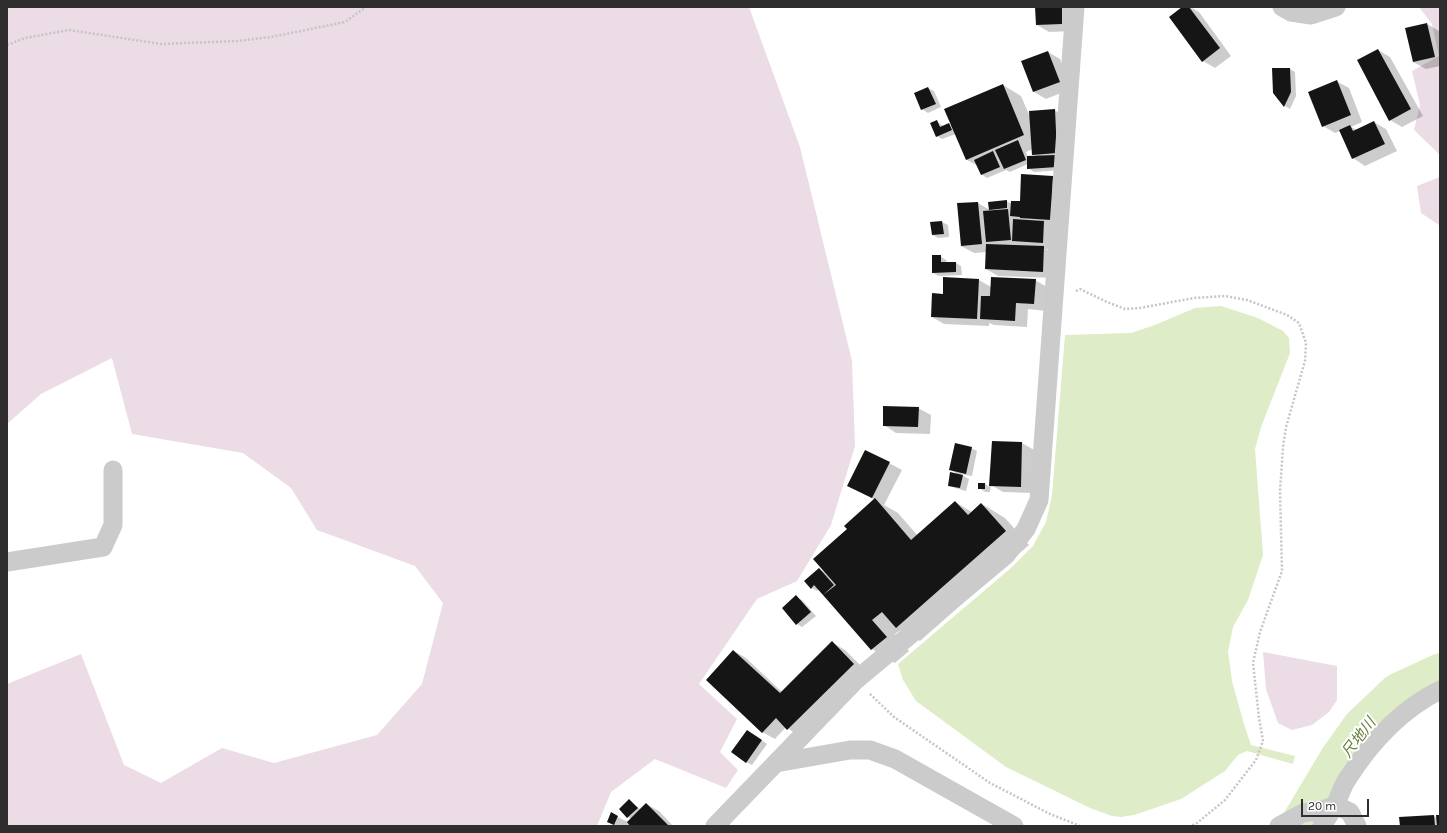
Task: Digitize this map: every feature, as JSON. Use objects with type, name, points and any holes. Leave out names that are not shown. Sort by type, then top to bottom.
[{"type":"street","points":[[715,826],[856,680],[1006,556],[1026,529],[1039,500],[1075,7]]},
{"type":"street","points":[[1282,7],[1291,12],[1311,15],[1336,7]]},
{"type":"street","points":[[7,562],[103,547],[113,526],[113,470]]},
{"type":"street","points":[[1327,814],[1347,778],[1366,752],[1386,729],[1424,698],[1440,690]]},
{"type":"street","points":[[776,763],[850,750],[870,750],[895,759],[1014,826]]},
{"type":"street","points":[[1279,826],[1303,813],[1327,814],[1350,812],[1357,826]]},
{"type":"path","points":[[7,45],[25,38],[69,30],[161,44],[237,41],[264,38],[345,22],[366,7]]},
{"type":"path","points":[[1054,296],[1080,289],[1125,309],[1140,308],[1194,298],[1225,296],[1247,300],[1287,315],[1299,324],[1306,343],[1305,361],[1286,428],[1283,447],[1280,491],[1282,571],[1260,632],[1253,663],[1263,741],[1256,760],[1225,800],[1197,823],[1191,826]]},
{"type":"path","points":[[856,680],[894,717],[990,783],[1050,814],[1080,826]]},
{"type":"shaded area","points":[[7,7],[749,7],[800,147],[852,361],[855,446],[831,525],[797,581],[757,599],[699,684],[737,719],[720,752],[738,770],[726,788],[655,759],[611,792],[597,826],[7,826],[7,684],[81,654],[124,765],[161,783],[222,748],[274,763],[377,735],[422,684],[443,603],[415,566],[317,530],[291,488],[243,453],[132,434],[112,358],[41,394],[7,424]]},
{"type":"shaded area","points":[[1419,7],[1440,7],[1440,155],[1414,130],[1420,105],[1412,71],[1439,56],[1432,24]]},
{"type":"shaded area","points":[[1440,177],[1439,225],[1421,213],[1417,186]]},
{"type":"shaded area","points":[[1221,306],[1258,318],[1283,331],[1289,338],[1290,353],[1261,427],[1255,449],[1263,555],[1248,600],[1233,627],[1228,651],[1232,681],[1251,745],[1295,756],[1293,764],[1247,751],[1238,755],[1225,771],[1181,799],[1134,815],[1121,817],[1112,816],[1090,808],[1006,767],[916,701],[903,680],[898,664],[1011,568],[1033,546],[1046,522],[1052,495],[1065,335],[1131,333],[1155,325],[1195,308]]},
{"type":"shaded area","points":[[1263,652],[1337,666],[1337,700],[1329,712],[1312,725],[1292,730],[1278,723],[1266,689]]},
{"type":"building","points":[[1035,7],[1062,7],[1062,24],[1036,25]]},
{"type":"building","points":[[1182,7],[1189,7],[1220,48],[1202,62],[1169,17]]},
{"type":"building","points":[[1427,23],[1435,57],[1413,62],[1405,28]]},
{"type":"building","points":[[1378,49],[1411,109],[1389,121],[1357,60]]},
{"type":"building","points":[[1048,51],[1060,82],[1033,92],[1021,61]]},
{"type":"building","points":[[1272,68],[1290,68],[1291,92],[1284,107],[1273,93]]},
{"type":"building","points":[[1337,80],[1351,115],[1322,127],[1308,92]]},
{"type":"building","points":[[1003,84],[1024,135],[966,160],[944,109]]},
{"type":"building","points":[[928,87],[936,104],[921,110],[914,93]]},
{"type":"building","points":[[1055,109],[1057,153],[1032,155],[1029,111]]},
{"type":"building","points":[[937,120],[940,127],[949,123],[952,130],[936,137],[930,123]]},
{"type":"building","points":[[1374,121],[1385,144],[1352,159],[1339,130],[1350,125],[1353,131]]},
{"type":"building","points":[[1018,140],[1026,160],[1004,169],[995,150]]},
{"type":"building","points":[[993,151],[1000,167],[981,175],[974,160]]},
{"type":"building","points":[[1056,155],[1057,167],[1027,169],[1027,156]]},
{"type":"building","points":[[1021,174],[1053,176],[1051,220],[1010,216],[1011,201],[1020,201]]},
{"type":"building","points":[[1007,200],[1007,208],[989,210],[988,202]]},
{"type":"building","points":[[978,202],[982,244],[961,246],[957,203]]},
{"type":"building","points":[[1008,209],[1011,240],[986,242],[983,211]]},
{"type":"building","points":[[1013,219],[1044,221],[1043,243],[1012,241]]},
{"type":"building","points":[[942,221],[944,234],[932,235],[930,222]]},
{"type":"building","points":[[986,244],[1044,246],[1043,272],[985,269]]},
{"type":"building","points":[[932,255],[941,255],[941,262],[956,262],[956,272],[932,273]]},
{"type":"building","points":[[943,277],[979,279],[977,319],[931,317],[932,293],[943,294]]},
{"type":"building","points":[[991,277],[1036,279],[1034,304],[1016,303],[1015,321],[980,319],[981,296],[990,296]]},
{"type":"building","points":[[883,406],[919,407],[918,427],[883,426]]},
{"type":"building","points":[[992,441],[1022,442],[1021,487],[989,486]]},
{"type":"building","points":[[955,443],[972,447],[966,474],[949,470]]},
{"type":"building","points":[[865,450],[890,462],[872,498],[847,486]]},
{"type":"building","points":[[950,472],[963,475],[960,488],[948,486]]},
{"type":"building","points":[[978,483],[985,483],[985,489],[978,489]]},
{"type":"building","points":[[875,498],[911,540],[955,501],[968,515],[981,503],[1006,531],[896,628],[882,612],[872,620],[887,637],[871,650],[823,595],[836,585],[813,559],[847,529],[844,526]]},
{"type":"building","points":[[819,568],[834,585],[823,595],[814,585],[811,589],[804,581]]},
{"type":"building","points":[[796,595],[811,612],[796,625],[782,608]]},
{"type":"building","points":[[832,641],[854,664],[787,730],[776,718],[762,733],[706,680],[733,650],[780,693]]},
{"type":"building","points":[[747,730],[762,740],[746,763],[731,752]]},
{"type":"building","points":[[629,799],[638,808],[627,818],[619,809]]},
{"type":"building","points":[[646,803],[669,826],[630,826],[627,822]]},
{"type":"building","points":[[611,812],[618,816],[614,825],[607,822]]},
{"type":"building","points":[[1434,815],[1435,826],[1400,826],[1399,817]]},
{"type":"building","points":[[1436,815],[1440,815],[1440,826],[1437,826]]},
{"type":"waterway","name":"尺地川","points":[[1300,826],[1340,759],[1362,728],[1399,693],[1440,674]]}]
